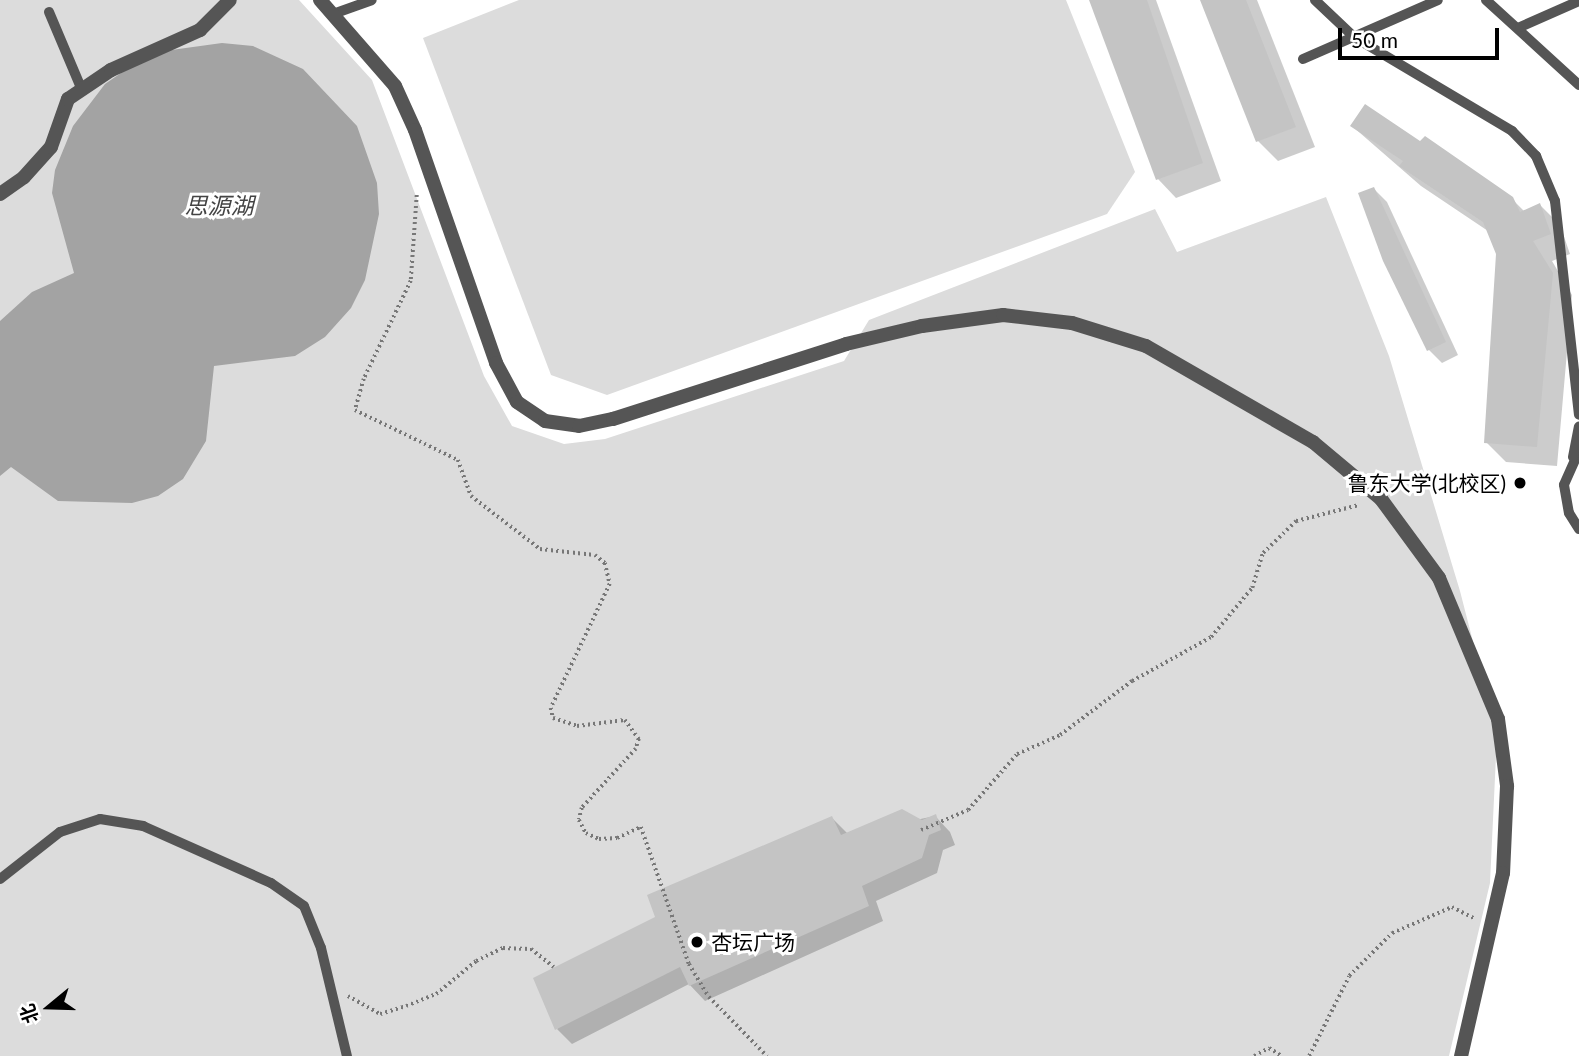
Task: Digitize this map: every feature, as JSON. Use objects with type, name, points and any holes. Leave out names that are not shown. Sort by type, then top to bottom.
[{"type":"street","points":[[0,194],[24,177],[51,147],[68,99],[147,51],[200,30],[230,0]]},
{"type":"street","points":[[320,0],[395,86],[415,130],[496,363],[517,402],[545,421],[579,426],[612,419],[846,344],[922,326],[1003,314],[1072,323],[1146,346],[1313,442],[1381,499],[1439,578],[1498,719],[1507,786],[1503,873],[1461,1056]]},
{"type":"lane","points":[[333,14],[372,0]]},
{"type":"lane","points":[[1314,0],[1354,37],[1511,131],[1536,156],[1555,201],[1579,415]]},
{"type":"lane","points":[[1303,58],[1438,0]]},
{"type":"lane","points":[[1486,0],[1520,27],[1579,85]]},
{"type":"lane","points":[[1520,27],[1579,1]]},
{"type":"lane","points":[[50,12],[82,90]]},
{"type":"lane","points":[[1579,427],[1576,455],[1565,499],[1579,529]]},
{"type":"lane","points":[[0,879],[60,832],[100,819],[144,825],[271,883],[304,906],[331,986],[347,1056]]},
{"type":"path","points":[[417,182],[411,281],[364,379],[355,410],[458,460],[471,496],[540,549],[595,555],[605,563],[610,584],[551,708],[553,718],[577,726],[625,720],[639,739],[636,749],[582,808],[579,820],[586,833],[599,839],[617,838],[641,827],[689,964],[709,997],[768,1056]]},
{"type":"path","points":[[921,830],[968,810],[1017,754],[1060,735],[1132,681],[1211,638],[1252,587],[1263,553],[1296,521],[1381,499]]},
{"type":"path","points":[[1309,1056],[1349,976],[1392,933],[1452,907],[1462,915],[1491,923]]},
{"type":"path","points":[[331,986],[380,1014],[436,994],[476,961],[503,948],[531,949],[554,967]]},
{"type":"path","points":[[1254,1056],[1269,1048],[1282,1056]]},
{"type":"shaded area","points":[[0,0],[299,0],[372,80],[484,376],[512,426],[564,444],[605,439],[844,361],[869,320],[1155,209],[1177,252],[1326,197],[1389,356],[1460,591],[1497,735],[1490,883],[1449,1056],[0,1056]]},
{"type":"shaded area","points":[[519,0],[1066,0],[1135,172],[1107,214],[607,395],[551,375],[423,38]]},
{"type":"water","name":"思源湖","points":[[222,43],[253,46],[303,69],[357,126],[377,183],[379,214],[365,280],[351,308],[325,337],[295,356],[214,366],[206,441],[183,479],[158,496],[132,503],[58,501],[11,467],[0,476],[0,321],[32,292],[74,273],[52,193],[55,170],[73,126],[105,84],[134,64],[164,51]]},
{"type":"building","points":[[1089,0],[1147,0],[1203,163],[1156,180]]},
{"type":"building","points":[[1200,0],[1246,0],[1296,127],[1256,142]]},
{"type":"building","points":[[1365,104],[1420,141],[1425,136],[1513,197],[1520,212],[1540,203],[1551,234],[1533,241],[1553,273],[1537,447],[1484,443],[1496,254],[1483,222],[1399,166],[1403,161],[1350,126]]},
{"type":"building","points":[[1374,187],[1446,342],[1427,351],[1383,261],[1358,193]]},
{"type":"building","name":"杏坛广场","points":[[902,809],[922,820],[936,814],[941,830],[929,835],[922,858],[862,886],[869,906],[689,986],[680,967],[555,1030],[533,978],[655,917],[647,895],[832,816],[841,835]]},
{"type":"place","name":"鲁东大学(北校区)","points":[[1520,483]]},
{"type":"place","name":"杏坛广场","points":[[697,942]]}]
